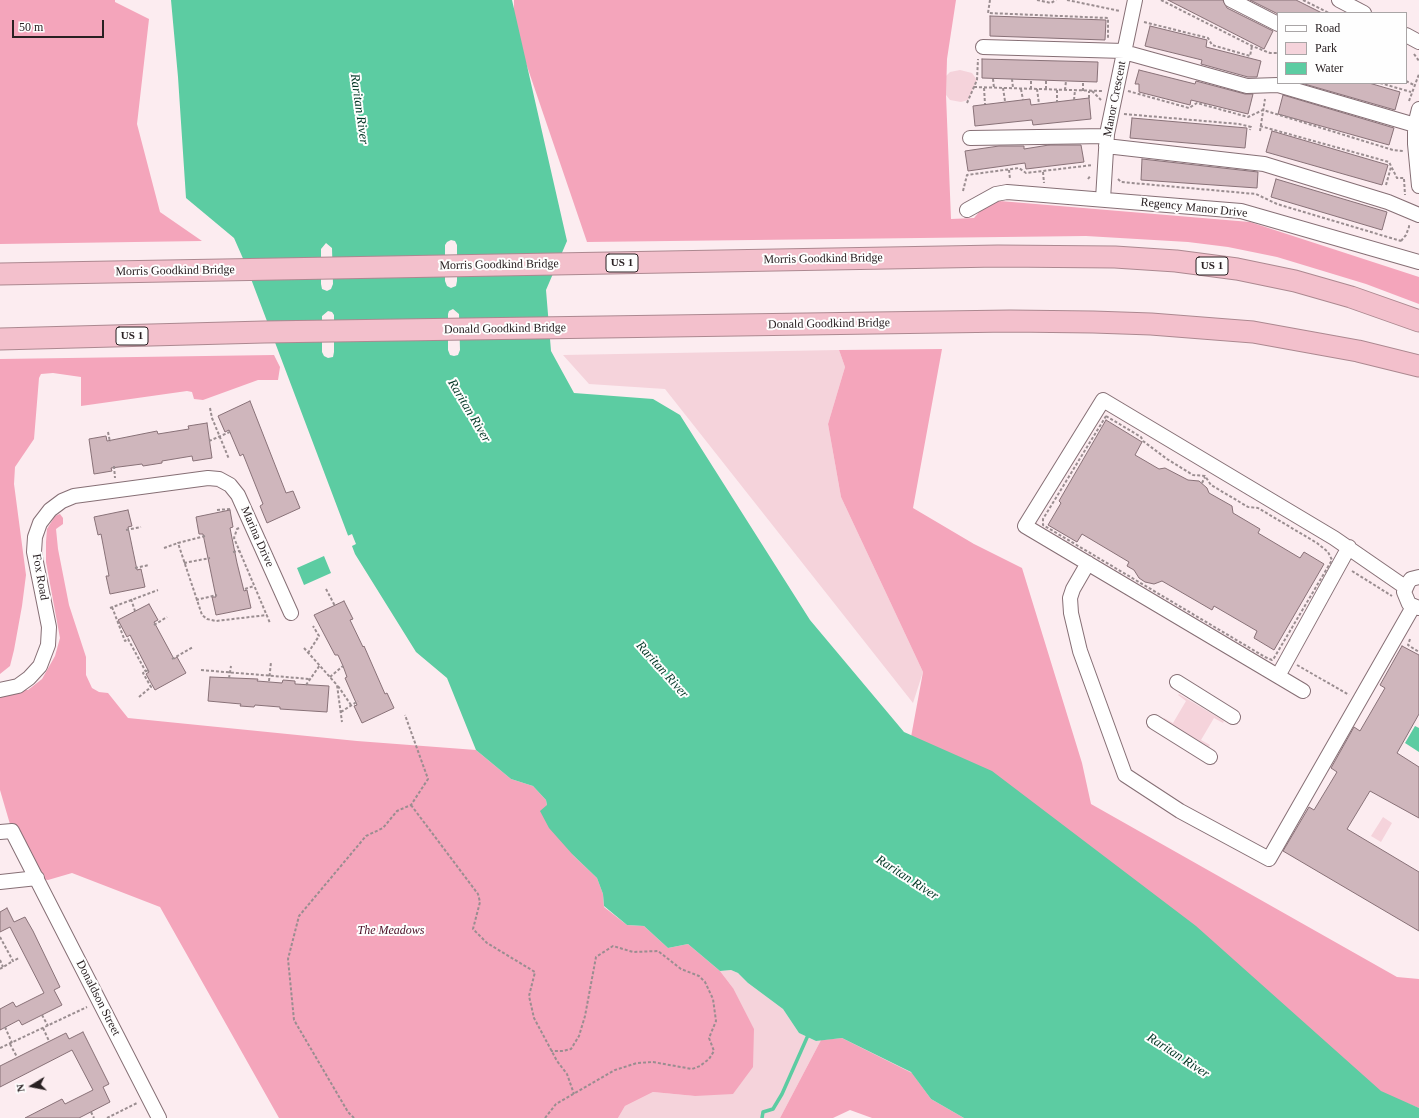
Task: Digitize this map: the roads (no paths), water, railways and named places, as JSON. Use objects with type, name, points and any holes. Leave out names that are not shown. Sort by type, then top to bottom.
[{"type":"highway","name":"Morris Goodkind Bridge","points":[[0,274],[998,256],[1115,257],[1176,261],[1237,269],[1295,281],[1351,297],[1419,320]]},
{"type":"highway","name":"Donald Goodkind Bridge","points":[[0,339],[264,332],[1010,321],[1151,324],[1253,332],[1358,351],[1419,366]]},
{"type":"street","name":"Manor Crescent","points":[[1103,199],[1107,141],[1135,0]]},
{"type":"street","points":[[1231,0],[1277,23]]},
{"type":"street","points":[[1338,0],[1362,12]]},
{"type":"street","points":[[1407,36],[1419,42]]},
{"type":"street","points":[[981,52],[1124,52],[1247,86],[1278,85],[1416,112],[1415,144],[1419,186]]},
{"type":"street","points":[[970,138],[1107,141],[1264,164],[1388,202],[1414,218]]},
{"type":"street","name":"Regency Manor Drive","points":[[967,210],[996,194],[1007,192],[1241,211],[1419,261]]},
{"type":"street","points":[[1303,691],[1025,526],[1103,400],[1348,548],[1405,588]]},
{"type":"street","name":"Marina Drive","points":[[208,478],[219,478],[230,485],[238,495],[291,613]]},
{"type":"street","name":"Fox Road","points":[[0,690],[18,686],[29,678],[40,666],[48,645],[49,627],[34,552],[35,537],[40,523],[50,510],[62,501],[74,496],[208,478]]},
{"type":"street","points":[[1278,676],[1348,548]]},
{"type":"street","points":[[1088,563],[1073,589],[1070,598],[1071,613],[1080,651],[1125,775],[1180,811],[1269,859],[1416,607],[1406,601],[1405,588],[1411,579],[1419,577]]},
{"type":"street","points":[[1177,682],[1233,717]]},
{"type":"street","points":[[1154,722],[1210,757]]},
{"type":"street","name":"Donaldson Street","points":[[0,832],[12,831],[159,1118]]},
{"type":"street","points":[[0,882],[37,878]]},
{"type":"water","name":"Raritan River","points":[[171,0],[512,0],[567,241],[546,290],[551,351],[574,393],[653,399],[680,415],[810,620],[904,732],[992,771],[1196,926],[1381,1091],[1419,1108],[1419,1118],[964,1118],[931,1099],[911,1072],[842,1038],[816,1041],[799,1033],[783,1009],[748,983],[738,973],[731,970],[720,971],[688,944],[668,948],[644,926],[627,925],[604,906],[603,894],[597,878],[573,855],[549,828],[540,811],[547,805],[546,800],[533,786],[511,779],[476,750],[447,678],[416,652],[355,554],[245,263],[234,238],[186,198]]},
{"type":"water","points":[[324,556],[331,573],[304,585],[297,568]]},
{"type":"water","points":[[1415,726],[1419,728],[1419,752],[1405,743]]},
{"type":"waterway","points":[[762,1118],[763,1112],[773,1109],[782,1094],[809,1033]]},
{"type":"park label","name":"The Meadows","points":[[391,931]]}]
